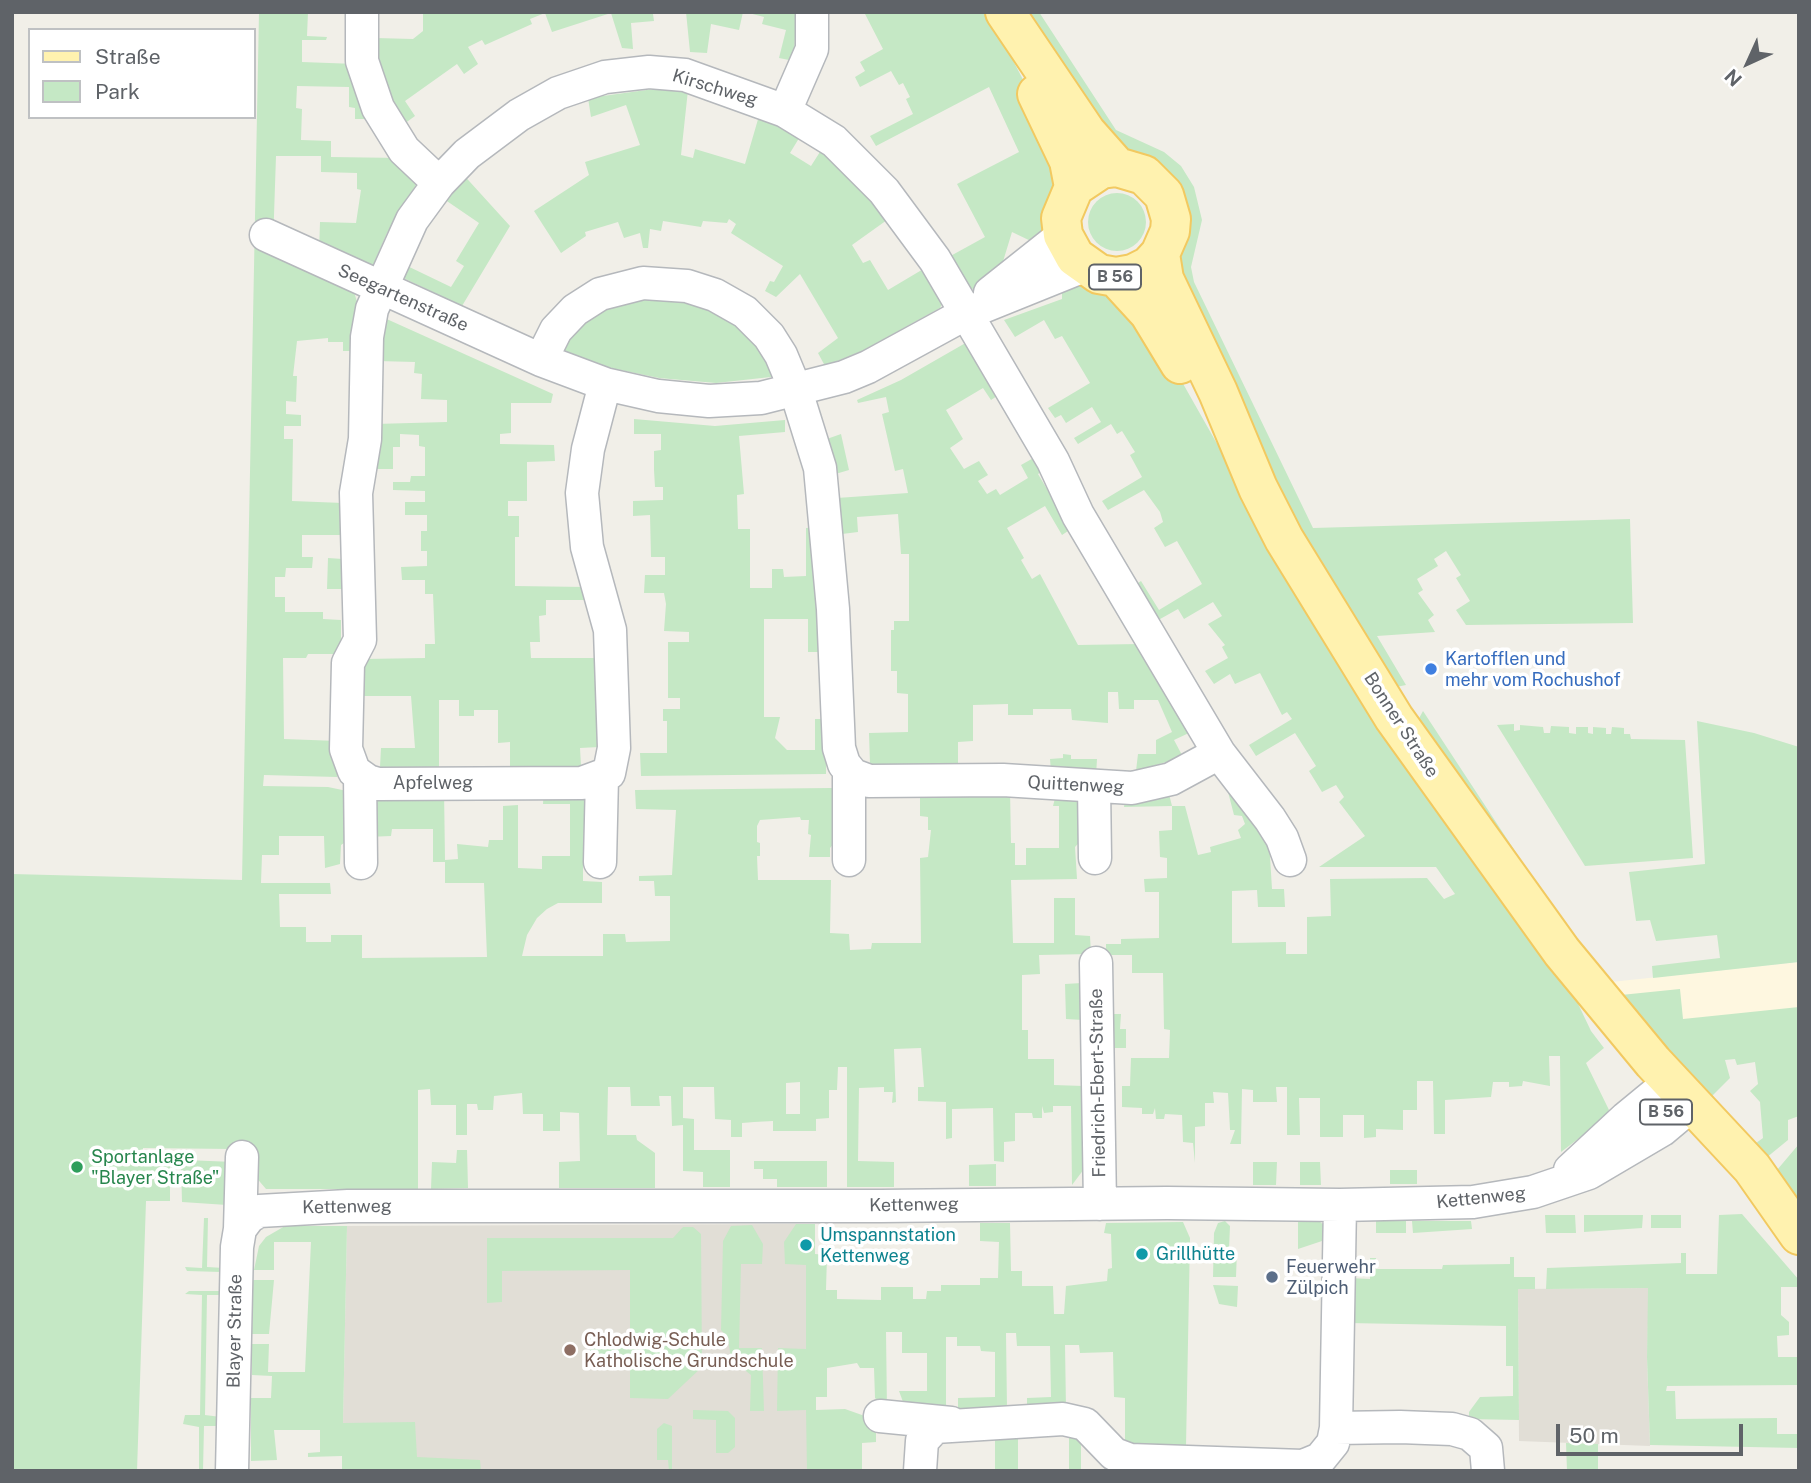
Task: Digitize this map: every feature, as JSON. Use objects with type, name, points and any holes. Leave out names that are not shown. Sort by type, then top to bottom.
[{"type":"main road","name":"B 56","points":[[1003,12],[1086,132],[1117,167],[1144,175],[1164,195],[1171,219],[1170,231],[1160,254],[1149,266],[1133,274],[1100,272],[1074,257],[1063,235]]},
{"type":"main road","name":"B 56","points":[[1003,12],[1069,161],[1074,187]]},
{"type":"main road","points":[[1063,235],[1063,210],[1074,187],[1101,169],[1117,167]]},
{"type":"main road","name":"Bonner Straße","points":[[1160,254],[1164,279],[1218,392],[1258,488],[1284,539],[1394,718],[1562,952],[1597,1028],[1672,1100],[1752,1168],[1799,1235]]},
{"type":"main road","name":"Bonner Straße","points":[[1100,272],[1149,313],[1258,488]]},
{"type":"main road","name":"Bonner Straße","points":[[1672,1100],[1799,1250]]},
{"type":"street","points":[[362,12],[362,61],[378,108],[404,150],[439,183]]},
{"type":"street","points":[[785,111],[812,49],[812,12]]},
{"type":"street","name":"Kirschweg","points":[[380,288],[400,241],[439,183],[484,140],[538,104],[585,82],[649,72],[685,75],[785,111],[834,141],[869,173],[935,260],[965,314]]},
{"type":"street","name":"Seegartenstraße","points":[[266,235],[541,360],[605,384],[658,396],[709,401],[761,398],[796,391],[868,367],[965,314],[1063,235]]},
{"type":"street","name":"Seegartenstraße","points":[[965,314],[1100,272]]},
{"type":"street","points":[[541,360],[564,320],[600,294],[643,283],[687,286],[732,304],[757,323],[781,355],[796,391],[822,480],[833,609],[839,748],[849,771],[849,860]]},
{"type":"street","points":[[360,863],[360,776],[350,764],[345,749],[348,663],[360,640],[356,493],[365,439],[368,322],[380,288]]},
{"type":"street","points":[[965,314],[1054,464],[1077,515],[1219,753],[1282,838],[1290,860]]},
{"type":"street","points":[[600,862],[602,777],[609,773],[614,748],[610,630],[587,547],[582,493],[588,449],[605,384]]},
{"type":"street","name":"Quittenweg","points":[[849,771],[869,781],[1003,780],[1132,788],[1151,785],[1191,771],[1219,753]]},
{"type":"street","name":"Apfelweg","points":[[360,776],[378,784],[582,783],[602,777]]},
{"type":"street","points":[[1094,786],[1095,858]]},
{"type":"street","name":"Friedrich-Ebert-Straße","points":[[1096,962],[1100,1204]]},
{"type":"street","name":"Kettenweg","points":[[240,1228],[249,1217],[269,1209],[348,1206],[1340,1205],[1506,1199],[1557,1182],[1672,1100]]},
{"type":"street","name":"Blayer Straße","points":[[232,1471],[237,1247],[242,1157]]},
{"type":"street","points":[[880,1416],[954,1423],[1063,1419],[1085,1424],[1114,1454],[1130,1460],[1303,1466],[1326,1454],[1333,1443],[1336,1428],[1340,1205]]},
{"type":"street","points":[[920,1471],[920,1447],[924,1437],[935,1427],[954,1423]]},
{"type":"street","points":[[1336,1428],[1452,1429],[1470,1434],[1486,1448],[1489,1471]]},
{"type":"shaded area","points":[[1799,962],[1799,1014],[1650,1031],[1611,982]]},
{"type":"shaded area","points":[[796,1224],[796,1253],[815,1254],[816,1471],[342,1471],[347,1226]]},
{"type":"shaded area","points":[[1649,1288],[1647,1358],[1650,1446],[1519,1441],[1518,1289]]},
{"type":"green space","points":[[259,12],[308,12],[307,36],[327,37],[326,40],[302,40],[302,62],[356,64],[373,119],[355,119],[355,108],[349,107],[349,87],[297,86],[296,108],[302,109],[301,140],[331,141],[331,157],[401,158],[417,183],[387,233],[373,265],[354,257],[341,263],[319,253],[320,222],[356,223],[361,190],[357,189],[357,173],[321,172],[321,156],[276,156],[273,245],[354,292],[359,308],[354,351],[343,351],[343,342],[328,342],[328,338],[297,341],[293,376],[297,376],[296,402],[286,401],[286,414],[301,415],[301,426],[284,426],[284,439],[293,439],[292,501],[343,503],[343,535],[302,535],[302,557],[313,557],[312,568],[286,568],[285,577],[275,577],[275,597],[285,597],[285,612],[323,612],[323,619],[341,620],[341,654],[308,654],[306,658],[283,658],[284,739],[338,741],[337,777],[264,775],[263,786],[328,787],[347,791],[353,837],[341,845],[340,864],[325,868],[324,836],[279,836],[279,855],[262,855],[261,883],[330,883],[331,894],[279,894],[280,927],[306,927],[306,942],[331,942],[331,935],[362,935],[362,958],[487,957],[484,883],[445,883],[445,862],[433,862],[433,829],[392,829],[391,836],[367,837],[370,797],[444,789],[445,860],[458,859],[457,844],[488,847],[489,840],[503,840],[503,806],[518,805],[518,868],[542,869],[542,856],[570,856],[570,804],[543,804],[544,788],[583,789],[594,800],[595,836],[583,848],[583,881],[602,882],[602,903],[558,903],[547,909],[537,918],[527,935],[522,956],[603,956],[603,934],[625,934],[626,942],[670,941],[670,896],[655,896],[654,881],[639,881],[639,876],[672,875],[676,810],[636,809],[635,790],[834,788],[843,833],[830,848],[830,857],[809,857],[809,820],[801,820],[800,817],[760,820],[757,826],[757,842],[760,843],[760,856],[757,856],[758,880],[831,880],[830,933],[849,934],[850,950],[871,949],[872,943],[921,943],[920,858],[928,857],[931,830],[928,830],[928,817],[920,816],[920,798],[890,798],[891,789],[1010,789],[1011,843],[1015,843],[1015,865],[1026,865],[1026,848],[1059,848],[1059,806],[1053,806],[1056,794],[1078,797],[1088,833],[1075,847],[1077,879],[1011,880],[1013,943],[1054,943],[1054,898],[1075,898],[1075,935],[1090,936],[1091,954],[1039,955],[1040,974],[1022,975],[1022,1030],[1028,1030],[1028,1059],[1054,1059],[1054,1085],[1083,1086],[1084,1169],[1072,1185],[1071,1106],[1053,1106],[1053,1112],[1044,1113],[1042,1106],[1042,1118],[1033,1118],[1032,1113],[1015,1113],[1015,1141],[1004,1142],[1004,1162],[994,1161],[993,1108],[952,1109],[952,1138],[946,1139],[946,1102],[918,1101],[918,1087],[924,1087],[921,1048],[894,1049],[896,1102],[892,1103],[893,1092],[884,1092],[884,1087],[859,1088],[858,1161],[894,1162],[894,1187],[847,1187],[847,1067],[838,1067],[837,1090],[829,1090],[829,1118],[816,1119],[816,1131],[773,1131],[773,1121],[754,1122],[742,1123],[742,1137],[731,1137],[731,1120],[715,1119],[714,1087],[683,1087],[683,1118],[694,1119],[694,1150],[730,1150],[730,1187],[703,1187],[703,1172],[683,1171],[683,1125],[672,1126],[671,1096],[659,1096],[660,1106],[631,1106],[630,1087],[608,1087],[607,1135],[636,1135],[637,1140],[655,1153],[655,1188],[559,1188],[559,1162],[580,1161],[579,1113],[560,1112],[560,1131],[543,1131],[543,1114],[523,1114],[522,1093],[494,1096],[493,1110],[478,1110],[477,1104],[467,1104],[467,1135],[456,1135],[456,1105],[431,1105],[430,1089],[418,1090],[418,1189],[266,1189],[232,1149],[143,1148],[143,1159],[166,1160],[170,1163],[170,1201],[146,1201],[137,1471],[12,1471],[12,874],[242,880]],"holes":[[[800,1082],[800,1114],[786,1114],[786,1083]]]},
{"type":"green space","points":[[423,12],[674,12],[653,14],[654,21],[631,23],[633,49],[622,48],[611,13],[552,32],[545,13],[530,19],[532,24],[485,45],[482,40],[468,47],[478,64],[464,74],[457,64],[405,101],[415,116],[404,124],[393,107],[376,55],[376,38],[413,39],[423,31]]},
{"type":"green space","points":[[686,12],[743,12],[739,30],[711,24],[707,53],[690,52]]},
{"type":"green space","points":[[745,12],[796,12],[794,61],[779,58],[786,30],[762,24],[764,17]]},
{"type":"green space","points":[[864,12],[988,12],[1035,103],[1063,169],[1045,231],[1035,243],[1012,232],[1001,268],[974,289],[963,288],[945,259],[985,237],[957,184],[1019,152],[989,87],[876,146],[870,136],[913,114],[906,99],[910,97],[903,83],[899,85],[891,71],[860,87],[855,77],[865,71],[860,62],[883,49]]},
{"type":"green space","points":[[1019,12],[1039,12],[1116,130],[1164,152],[1181,166],[1194,187],[1202,220],[1191,267],[1194,282],[1313,528],[1630,519],[1633,623],[1466,625],[1456,610],[1470,601],[1456,578],[1461,575],[1446,551],[1434,559],[1438,566],[1417,579],[1423,590],[1418,593],[1434,615],[1428,620],[1435,632],[1377,636],[1406,685],[1396,687],[1324,579],[1181,296],[1176,252],[1120,154]]},
{"type":"green space","points":[[661,88],[688,90],[681,155],[693,158],[695,149],[745,164],[761,109],[804,130],[790,153],[811,166],[825,144],[894,215],[852,245],[863,263],[870,260],[888,290],[925,268],[944,299],[940,308],[862,351],[825,366],[818,353],[838,338],[800,274],[776,297],[765,291],[783,266],[731,233],[736,224],[729,219],[727,223],[703,221],[701,227],[663,221],[661,231],[650,229],[648,248],[643,248],[640,233],[624,238],[618,222],[585,232],[586,236],[561,253],[534,211],[589,175],[585,162],[640,145],[626,105],[591,117],[588,98]]},
{"type":"green space","points":[[460,171],[510,226],[462,306],[397,275],[399,262],[451,287],[464,266],[456,261],[479,223],[438,195]]},
{"type":"green space","points":[[1111,193],[1123,193],[1138,201],[1146,216],[1146,228],[1138,243],[1123,251],[1111,251],[1096,243],[1088,228],[1088,216],[1096,201]]},
{"type":"green space","points":[[1078,282],[1102,286],[1160,343],[1310,608],[1571,989],[1591,1031],[1604,1048],[1586,1063],[1609,1110],[1603,1120],[1561,1152],[1560,1056],[1549,1056],[1550,1086],[1523,1081],[1522,1086],[1509,1087],[1509,1082],[1493,1082],[1491,1097],[1445,1100],[1445,1134],[1434,1134],[1433,1081],[1417,1081],[1417,1110],[1403,1110],[1403,1130],[1376,1129],[1376,1137],[1364,1138],[1364,1115],[1343,1115],[1343,1137],[1320,1137],[1320,1098],[1299,1098],[1300,1135],[1287,1135],[1287,1087],[1276,1087],[1277,1102],[1253,1102],[1253,1090],[1242,1089],[1241,1144],[1230,1144],[1235,1130],[1230,1130],[1228,1093],[1213,1092],[1214,1103],[1205,1103],[1205,1126],[1195,1127],[1195,1163],[1193,1143],[1183,1142],[1182,1115],[1165,1114],[1164,1119],[1156,1119],[1155,1108],[1153,1114],[1142,1114],[1142,1108],[1122,1107],[1122,1086],[1130,1086],[1131,1058],[1169,1058],[1170,1030],[1164,1029],[1163,973],[1132,973],[1132,955],[1106,955],[1106,944],[1121,944],[1121,939],[1159,938],[1159,892],[1145,892],[1144,879],[1167,878],[1167,858],[1160,857],[1159,831],[1172,830],[1172,806],[1185,806],[1198,855],[1211,852],[1210,847],[1241,838],[1238,830],[1245,824],[1242,816],[1234,815],[1227,788],[1269,840],[1272,889],[1284,889],[1285,907],[1258,907],[1257,890],[1232,891],[1232,943],[1286,942],[1286,954],[1307,954],[1307,917],[1331,916],[1330,879],[1427,878],[1444,899],[1455,894],[1436,867],[1319,867],[1365,836],[1339,802],[1344,797],[1336,785],[1322,792],[1309,771],[1316,766],[1295,733],[1256,756],[1249,745],[1292,719],[1287,712],[1282,715],[1260,673],[1235,684],[1230,674],[1214,684],[1205,671],[1228,658],[1222,647],[1225,645],[1208,624],[1222,616],[1213,602],[1184,619],[1178,609],[1153,623],[1132,587],[1141,581],[1159,610],[1202,584],[1177,541],[1165,547],[1154,528],[1163,522],[1160,512],[1144,490],[1108,510],[1102,501],[1142,477],[1130,455],[1135,452],[1122,431],[1117,434],[1111,424],[1078,444],[1074,438],[1101,422],[1092,407],[1066,423],[1061,415],[1055,418],[1048,408],[1090,383],[1062,336],[1055,339],[1044,320],[1015,337],[1004,320],[1062,299],[1062,285]]},
{"type":"green space","points":[[656,290],[732,312],[780,376],[716,383],[659,378],[601,366],[564,351],[563,343],[574,320]]},
{"type":"green space","points":[[380,316],[553,394],[551,403],[511,403],[511,433],[500,434],[500,444],[554,445],[555,461],[527,462],[527,501],[508,501],[508,516],[519,516],[519,537],[515,537],[515,586],[586,587],[588,600],[546,600],[546,615],[539,616],[540,642],[530,642],[531,658],[597,658],[599,747],[580,748],[581,766],[510,766],[510,742],[498,743],[498,710],[474,710],[474,716],[459,716],[459,700],[439,700],[439,767],[380,767],[381,748],[415,748],[411,696],[363,696],[363,659],[425,658],[425,644],[435,644],[433,594],[425,594],[425,580],[402,580],[401,567],[427,566],[427,551],[421,551],[421,531],[427,531],[427,515],[405,515],[405,502],[425,502],[425,491],[393,490],[393,482],[410,482],[411,476],[425,476],[425,447],[419,446],[419,435],[400,434],[400,447],[393,447],[393,469],[374,469],[375,424],[447,422],[447,400],[421,399],[422,374],[414,373],[415,362],[377,361]]},
{"type":"green space","points":[[969,341],[1000,394],[991,400],[983,388],[946,410],[963,439],[950,448],[964,469],[979,461],[988,475],[978,481],[987,494],[996,489],[1000,495],[1028,478],[1021,465],[1037,456],[1044,470],[1038,474],[1071,529],[1062,535],[1045,506],[1007,528],[1024,558],[1021,560],[1032,579],[1040,574],[1078,645],[1139,644],[1191,732],[1174,740],[1183,757],[1136,771],[1138,754],[1156,754],[1156,740],[1172,732],[1158,700],[1134,700],[1134,709],[1119,709],[1118,692],[1108,692],[1108,723],[1072,720],[1071,709],[1033,709],[1033,715],[1008,715],[1008,704],[973,705],[973,741],[958,742],[958,764],[870,764],[869,733],[908,732],[908,694],[897,693],[897,671],[891,671],[891,630],[894,630],[894,621],[909,621],[909,554],[901,554],[898,514],[857,517],[858,532],[842,534],[837,498],[908,493],[903,469],[895,471],[882,414],[889,412],[886,397],[858,403],[857,400],[901,380]]},
{"type":"green space","points":[[634,419],[715,426],[785,420],[785,432],[739,436],[744,494],[737,495],[738,529],[750,529],[750,588],[772,588],[772,569],[783,569],[784,577],[806,576],[806,528],[818,527],[827,652],[808,652],[808,619],[764,619],[764,717],[780,717],[775,738],[787,750],[815,750],[815,719],[827,719],[826,774],[641,776],[640,753],[667,753],[667,721],[663,721],[663,709],[680,709],[680,698],[668,698],[668,642],[689,642],[689,632],[664,631],[664,593],[644,593],[645,575],[665,575],[665,557],[651,557],[650,515],[633,516],[633,501],[663,500],[663,487],[655,487],[654,470],[654,451],[661,450],[661,434],[634,434]]},
{"type":"green space","points":[[841,434],[849,470],[832,475],[824,440]]},
{"type":"green space","points":[[328,558],[343,559],[342,589],[327,589]]},
{"type":"green space","points":[[1423,711],[1532,877],[1524,883],[1416,724]]},
{"type":"green space","points":[[1697,721],[1754,733],[1799,747],[1799,962],[1653,978],[1652,966],[1720,958],[1717,935],[1656,941],[1650,920],[1636,921],[1629,872],[1705,864]]},
{"type":"green space","points":[[1514,724],[1514,731],[1520,730],[1520,725],[1543,727],[1544,733],[1550,733],[1551,726],[1569,727],[1569,733],[1576,734],[1576,727],[1588,727],[1588,733],[1593,734],[1593,727],[1606,728],[1606,734],[1611,734],[1612,727],[1624,728],[1624,734],[1630,734],[1631,739],[1685,740],[1693,858],[1585,866],[1497,725]]},
{"type":"green space","points":[[1063,754],[1071,755],[1071,759],[1097,759],[1096,776],[1051,771],[1050,759],[1063,758]]},
{"type":"green space","points":[[1167,786],[1172,806],[1124,807],[1125,796]]},
{"type":"green space","points":[[1082,983],[1083,1020],[1066,1019],[1065,984]]},
{"type":"green space","points":[[1680,989],[1683,1019],[1799,1007],[1799,1116],[1788,1120],[1788,1140],[1766,1158],[1756,1143],[1763,1138],[1760,1102],[1750,1091],[1758,1084],[1755,1062],[1737,1065],[1735,1059],[1725,1060],[1730,1078],[1711,1097],[1621,995]]},
{"type":"green space","points":[[1109,1014],[1121,1014],[1120,1029],[1126,1029],[1126,1048],[1109,1048]]},
{"type":"green space","points":[[1799,1144],[1799,1201],[1777,1170]]},
{"type":"green space","points":[[457,1150],[467,1150],[468,1188],[431,1189],[432,1162],[456,1163]]},
{"type":"green space","points":[[185,1160],[234,1162],[227,1205],[182,1202],[181,1164]]},
{"type":"green space","points":[[754,1161],[827,1161],[827,1187],[777,1187],[777,1179],[763,1179],[763,1169],[754,1169]]},
{"type":"green space","points":[[1253,1162],[1277,1162],[1276,1185],[1253,1185]]},
{"type":"green space","points":[[1300,1162],[1320,1162],[1321,1185],[1300,1185]]},
{"type":"green space","points":[[996,1164],[996,1186],[969,1186],[969,1165]]},
{"type":"green space","points":[[1390,1170],[1417,1170],[1417,1184],[1390,1184]]},
{"type":"green space","points":[[1742,1214],[1799,1280],[1799,1287],[1781,1287],[1781,1315],[1789,1322],[1789,1335],[1777,1336],[1778,1357],[1799,1357],[1799,1385],[1667,1386],[1666,1391],[1675,1391],[1676,1419],[1777,1418],[1777,1434],[1799,1434],[1799,1448],[1650,1445],[1648,1288],[1546,1289],[1547,1268],[1681,1263],[1681,1253],[1686,1253],[1686,1274],[1717,1274],[1719,1215]]},
{"type":"green space","points":[[1545,1215],[1575,1215],[1576,1233],[1546,1233]]},
{"type":"green space","points":[[1584,1215],[1643,1215],[1642,1228],[1584,1232]]},
{"type":"green space","points":[[1651,1215],[1681,1215],[1681,1228],[1651,1228]]},
{"type":"green space","points":[[204,1218],[208,1218],[207,1267],[224,1268],[221,1272],[187,1271],[185,1267],[202,1268]]},
{"type":"green space","points":[[1225,1221],[1230,1226],[1229,1250],[1237,1250],[1236,1277],[1213,1277],[1214,1233],[1218,1223]]},
{"type":"green space","points":[[1319,1221],[1326,1227],[1328,1239],[1298,1249],[1298,1222]]},
{"type":"green space","points":[[1376,1221],[1406,1221],[1406,1233],[1376,1233]]},
{"type":"green space","points":[[1412,1221],[1471,1221],[1472,1229],[1413,1233]]},
{"type":"green space","points":[[1183,1222],[1190,1238],[1186,1446],[1125,1446],[1125,1398],[1114,1397],[1113,1352],[1080,1353],[1079,1345],[1065,1345],[1066,1409],[1027,1409],[1027,1398],[1051,1397],[1050,1346],[1017,1346],[1016,1333],[1006,1333],[1007,1409],[958,1410],[958,1398],[995,1397],[995,1352],[981,1351],[980,1346],[957,1346],[957,1337],[946,1337],[946,1410],[906,1410],[899,1391],[927,1391],[927,1353],[902,1353],[902,1332],[886,1332],[887,1410],[875,1398],[874,1368],[860,1368],[857,1363],[827,1368],[827,1397],[816,1397],[816,1410],[845,1409],[876,1420],[876,1442],[862,1443],[862,1471],[807,1471],[806,1410],[777,1411],[778,1348],[806,1349],[806,1265],[785,1264],[784,1242],[796,1224],[815,1224],[815,1254],[827,1255],[826,1290],[837,1290],[837,1299],[881,1300],[881,1287],[913,1287],[913,1299],[926,1299],[927,1291],[941,1291],[941,1285],[980,1285],[980,1278],[998,1278],[999,1242],[980,1241],[980,1223],[1010,1223],[1011,1271],[1022,1271],[1022,1286],[1053,1286],[1054,1314],[1064,1314],[1066,1286],[1107,1281],[1108,1269],[1112,1268],[1111,1234],[1104,1233],[1106,1223]]},
{"type":"green space","points":[[752,1225],[763,1244],[762,1264],[741,1264],[739,1348],[762,1348],[764,1411],[750,1411],[751,1375],[731,1359],[728,1338],[721,1330],[723,1241],[731,1226]]},
{"type":"green space","points":[[285,1226],[347,1226],[343,1423],[415,1422],[417,1457],[480,1460],[481,1471],[342,1471],[342,1456],[308,1457],[308,1453],[320,1452],[320,1430],[274,1430],[277,1460],[251,1461],[251,1398],[271,1398],[272,1376],[252,1375],[252,1344],[269,1344],[268,1372],[305,1372],[311,1242],[274,1242],[274,1270],[254,1270],[259,1246],[266,1237]]},
{"type":"green space","points":[[683,1227],[693,1227],[701,1234],[702,1367],[668,1399],[630,1398],[630,1364],[590,1364],[590,1336],[630,1335],[630,1270],[502,1271],[502,1302],[487,1303],[487,1238],[673,1238]]},
{"type":"green space","points":[[1510,1257],[1514,1257],[1514,1277],[1535,1277],[1535,1289],[1518,1289],[1519,1420],[1469,1419],[1469,1412],[1480,1397],[1513,1396],[1513,1366],[1506,1366],[1506,1326],[1348,1323],[1349,1278],[1370,1279],[1370,1258],[1376,1258],[1376,1269],[1442,1269],[1443,1265],[1510,1264]]},
{"type":"green space","points":[[253,1280],[274,1280],[269,1334],[252,1334]]},
{"type":"green space","points":[[1213,1285],[1238,1286],[1237,1307],[1219,1304]]},
{"type":"green space","points":[[189,1291],[220,1291],[225,1295],[207,1295],[205,1415],[221,1417],[220,1426],[204,1426],[203,1471],[199,1471],[199,1427],[183,1424],[185,1415],[200,1415],[202,1295],[185,1294]]},
{"type":"green space","points":[[693,1410],[728,1411],[735,1418],[735,1447],[728,1453],[716,1453],[716,1420],[693,1419]]},
{"type":"green space","points":[[664,1423],[672,1426],[672,1471],[669,1471],[668,1460],[657,1460],[657,1429]]},
{"type":"green space","points":[[1069,1429],[1081,1435],[1081,1471],[1069,1471]]},
{"type":"green space","points":[[1018,1435],[1018,1471],[995,1471],[995,1440],[963,1440]]},
{"type":"green space","points":[[1566,1443],[1598,1444],[1598,1471],[1567,1471]]},
{"type":"place","name":"Kartofflen und mehr vom Rochushof","points":[[1431,669]]},
{"type":"place","name":"Sportanlage \"Blayer Straße\"","points":[[77,1167]]},
{"type":"place","name":"Umspannstation Kettenweg","points":[[806,1245]]},
{"type":"place","name":"Grillhütte","points":[[1142,1254]]},
{"type":"place","name":"Feuerwehr Zülpich","points":[[1272,1277]]},
{"type":"place","name":"Chlodwig-Schule Katholische Grundschule","points":[[570,1350]]}]
